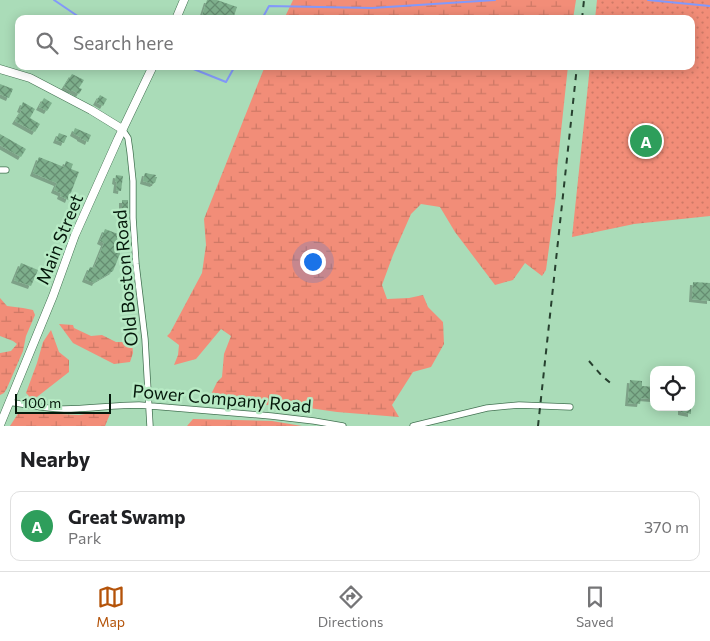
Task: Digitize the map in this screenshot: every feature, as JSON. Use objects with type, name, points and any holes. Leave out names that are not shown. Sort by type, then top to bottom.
[{"type":"main road","points":[[178,15],[184,0]]},
{"type":"main road","points":[[0,69],[30,78],[92,110],[122,129]]},
{"type":"main road","name":"Main Street","points":[[0,425],[76,235],[122,129],[151,70]]},
{"type":"street","name":"Old Boston Road","points":[[122,129],[128,138],[133,182],[136,264],[145,339],[150,426]]},
{"type":"street","name":"Power Company Road","points":[[9,402],[63,409],[139,405],[271,416],[343,426]]},
{"type":"street","points":[[413,426],[488,408],[519,405],[570,407]]},
{"type":"green space","points":[[293,0],[576,0],[574,15],[286,15]]},
{"type":"green space","points":[[597,0],[710,0],[710,216],[634,224],[572,237],[590,70],[695,70],[695,15],[595,15]]},
{"type":"green space","points":[[263,70],[568,70],[556,195],[546,270],[542,276],[525,263],[513,280],[495,285],[455,232],[440,207],[421,204],[411,214],[382,285],[387,299],[423,295],[428,307],[443,322],[444,344],[431,367],[413,372],[392,405],[399,417],[337,412],[288,405],[206,405],[217,382],[222,377],[224,354],[231,336],[221,329],[196,359],[174,365],[179,345],[167,336],[202,273],[206,245],[204,219]]},
{"type":"green space","points":[[0,298],[7,306],[33,310],[35,315],[26,336],[23,351],[7,388],[0,395],[0,353],[11,351],[17,344],[0,336]]},
{"type":"green space","points":[[59,324],[73,325],[74,328],[91,336],[102,335],[116,342],[132,342],[133,353],[130,362],[114,364],[73,343]]},
{"type":"green space","points":[[51,330],[59,352],[69,360],[69,372],[33,400],[26,393],[43,342]]},
{"type":"green space","points":[[19,412],[79,415],[100,412],[110,414],[105,426],[10,426]]},
{"type":"green space","points":[[193,419],[272,421],[302,426],[187,426]]},
{"type":"building","points":[[207,0],[217,0],[237,7],[234,15],[202,15]]},
{"type":"building","points":[[72,74],[84,80],[79,88],[82,89],[79,94],[64,87]]},
{"type":"building","points":[[0,84],[13,89],[9,98],[0,94]]},
{"type":"building","points":[[100,95],[107,99],[103,106],[96,102]]},
{"type":"building","points":[[44,98],[52,103],[47,111],[39,107]]},
{"type":"building","points":[[23,102],[35,109],[30,118],[40,124],[35,132],[15,121],[22,110],[20,109]]},
{"type":"building","points":[[75,128],[91,135],[88,142],[73,133]]},
{"type":"building","points":[[59,133],[67,136],[64,143],[56,140]]},
{"type":"building","points":[[0,134],[26,149],[21,157],[0,145]]},
{"type":"building","points":[[39,157],[64,167],[66,161],[73,164],[71,169],[79,172],[68,200],[60,196],[61,193],[54,190],[57,183],[33,173]]},
{"type":"building","points":[[145,173],[156,175],[155,183],[143,181]]},
{"type":"building","points":[[116,175],[123,176],[121,191],[116,190]]},
{"type":"building","points":[[122,200],[128,200],[128,211],[122,212]]},
{"type":"building","points":[[105,229],[118,234],[120,254],[113,271],[95,283],[85,279],[90,267],[94,268],[104,243],[100,241]]},
{"type":"building","points":[[21,263],[38,270],[31,286],[14,280]]},
{"type":"building","points":[[693,282],[710,283],[710,301],[692,299]]},
{"type":"building","points":[[630,380],[642,381],[642,386],[650,387],[650,399],[641,398],[640,404],[628,403]]},
{"type":"building","points":[[691,411],[691,414],[681,412]]},
{"type":"waterway","points":[[54,0],[76,15]]},
{"type":"waterway","points":[[264,15],[269,6],[372,8],[495,0]]},
{"type":"waterway","points":[[648,0],[710,6]]},
{"type":"waterway","points":[[196,70],[226,82],[233,70]]},
{"type":"railway","points":[[582,15],[584,0]]},
{"type":"railway","points":[[538,426],[577,70]]},
{"type":"railway","points":[[589,361],[613,385]]},
{"type":"place","name":"Great Swamp","points":[[646,141]]}]
